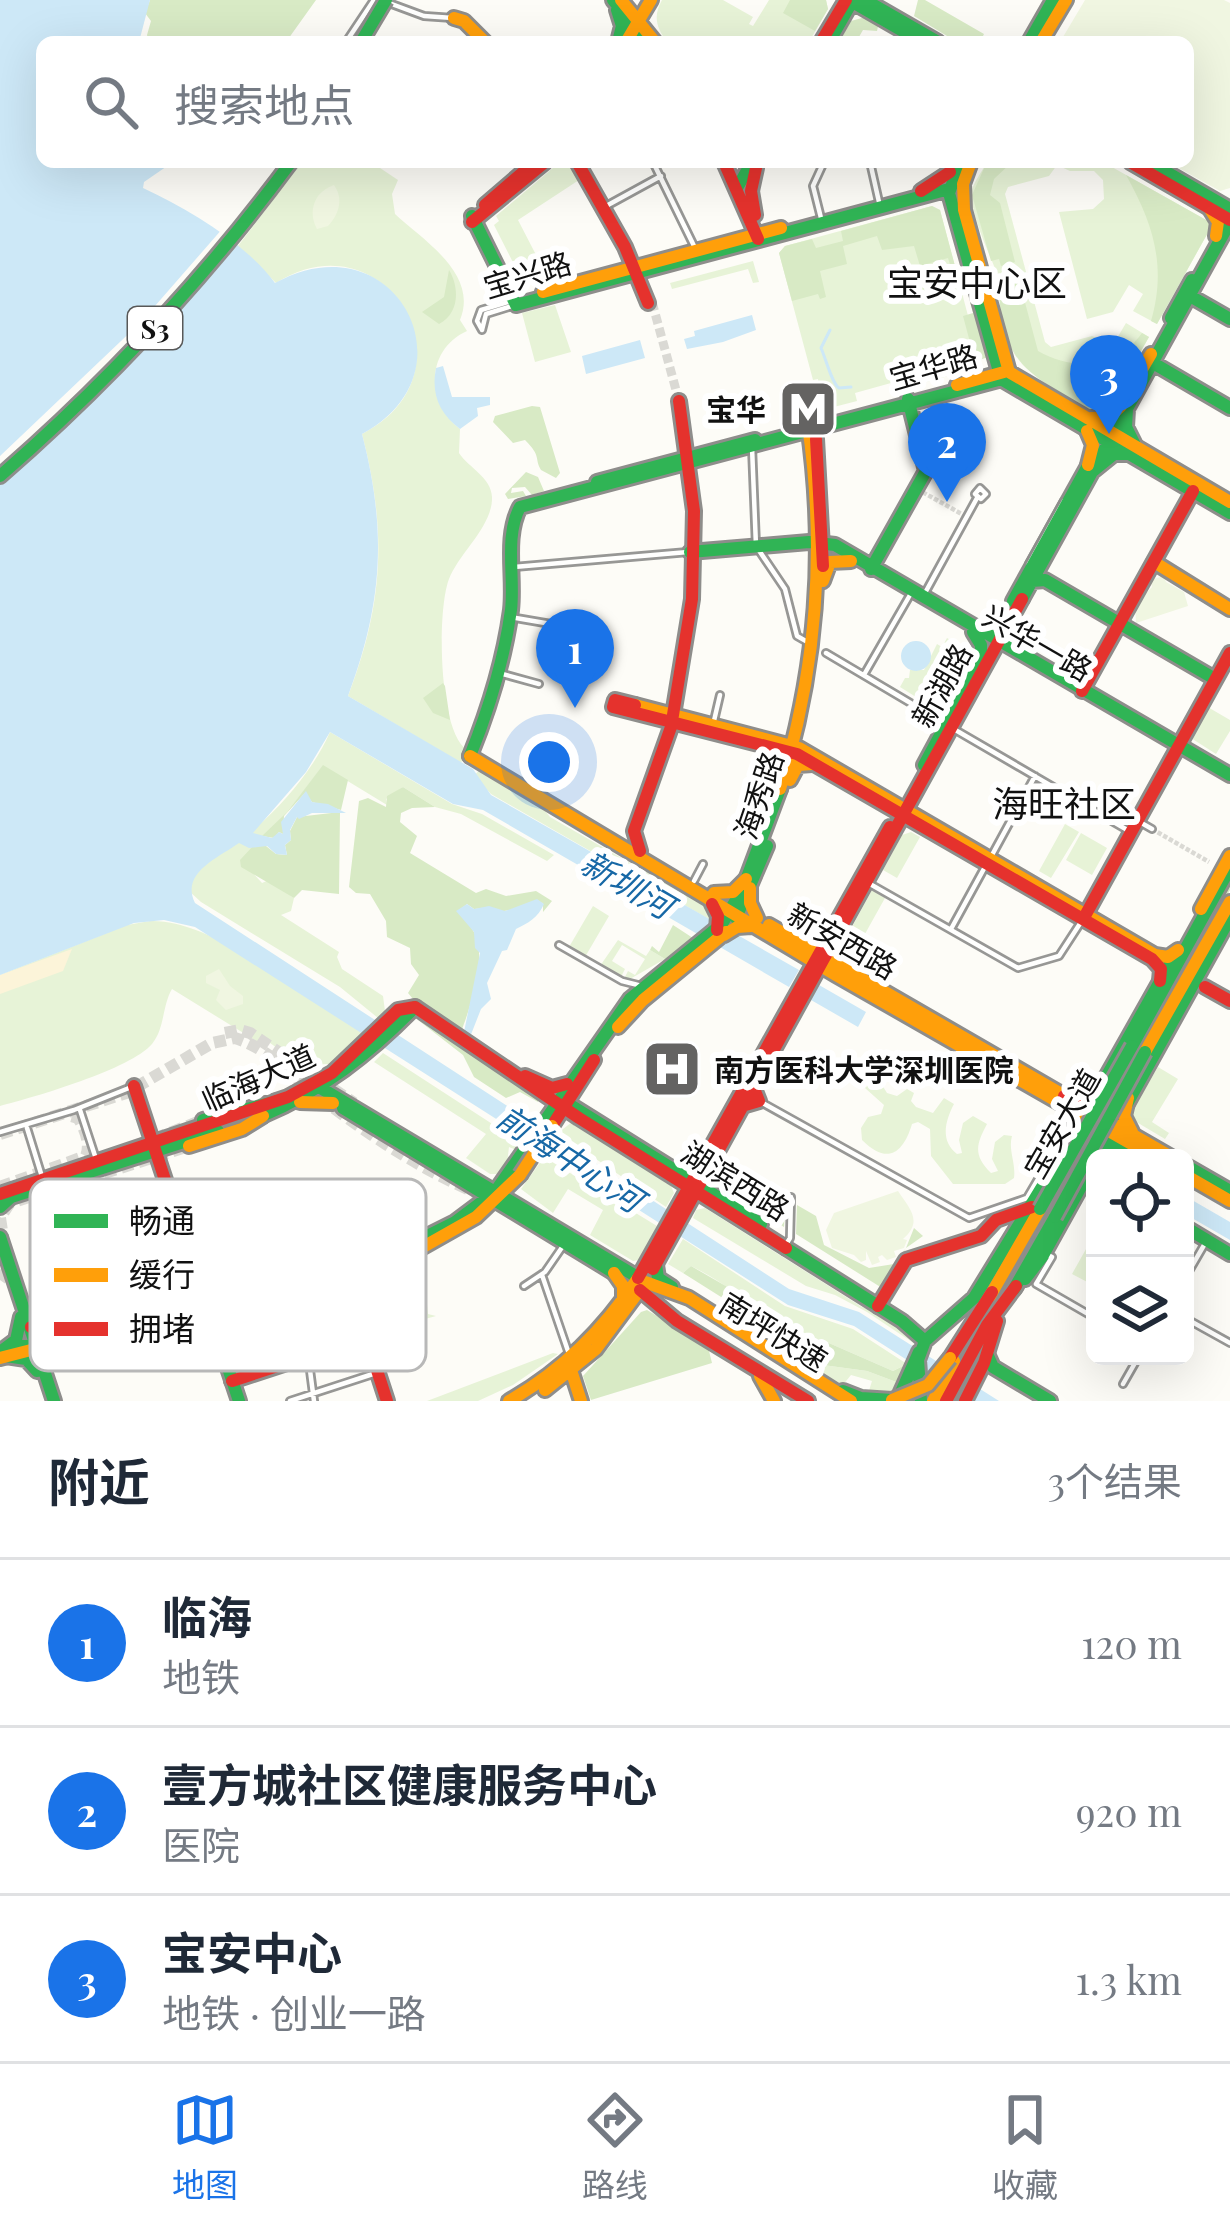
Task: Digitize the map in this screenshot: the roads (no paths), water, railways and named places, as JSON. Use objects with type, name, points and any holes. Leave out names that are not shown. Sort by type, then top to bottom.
[{"type":"main road","points":[[364,36],[385,0]]},
{"type":"main road","points":[[375,36],[396,0]]},
{"type":"main road","points":[[618,0],[644,0]]},
{"type":"main road","points":[[618,0],[631,33]]},
{"type":"main road","points":[[618,0],[622,20],[631,33]]},
{"type":"main road","points":[[631,33],[644,0]]},
{"type":"main road","points":[[644,0],[651,36]]},
{"type":"main road","points":[[836,0],[837,21]]},
{"type":"main road","points":[[828,36],[856,0]]},
{"type":"main road","points":[[856,0],[926,36]]},
{"type":"main road","points":[[856,0],[913,36]]},
{"type":"main road","points":[[1032,36],[1053,0]]},
{"type":"main road","points":[[1045,36],[1066,0]]},
{"type":"main road","points":[[837,21],[854,14],[881,14]]},
{"type":"main road","points":[[454,18],[475,36]]},
{"type":"main road","name":"S3","points":[[0,464],[136,335],[205,258],[275,168]]},
{"type":"main road","name":"S3","points":[[0,476],[142,342],[229,243],[286,168]]},
{"type":"main road","points":[[474,219],[529,168]]},
{"type":"main road","points":[[474,219],[538,168]]},
{"type":"main road","points":[[582,168],[608,205],[648,297]]},
{"type":"main road","points":[[582,168],[629,249],[658,264],[648,278],[648,297]]},
{"type":"main road","points":[[733,168],[760,237]]},
{"type":"main road","points":[[740,185],[751,168]]},
{"type":"main road","points":[[754,168],[760,237]]},
{"type":"main road","points":[[922,194],[958,168]]},
{"type":"main road","points":[[961,168],[950,187],[954,214],[1002,375],[1230,502]]},
{"type":"main road","points":[[964,168],[968,227],[1002,375]]},
{"type":"main road","points":[[1142,168],[1209,202],[1230,199]]},
{"type":"main road","points":[[1158,168],[1209,202],[1227,223]]},
{"type":"main road","points":[[740,185],[755,215]]},
{"type":"main road","points":[[950,187],[968,227]]},
{"type":"main road","name":"宝兴路","points":[[518,302],[950,187]]},
{"type":"main road","points":[[922,194],[944,198],[954,214]]},
{"type":"main road","name":"宝兴路","points":[[658,264],[922,194]]},
{"type":"main road","points":[[1209,202],[1217,220],[1227,223]]},
{"type":"main road","points":[[474,219],[518,302]]},
{"type":"main road","name":"新湖路","points":[[1124,408],[1227,223]]},
{"type":"main road","name":"新湖路","points":[[834,936],[1227,223]]},
{"type":"main road","points":[[629,249],[616,276],[632,280],[648,297]]},
{"type":"main road","points":[[1190,296],[1230,319]]},
{"type":"main road","points":[[1153,363],[1230,407]]},
{"type":"main road","name":"宝华路","points":[[687,461],[1002,375]]},
{"type":"main road","points":[[640,851],[634,831],[665,740],[689,628],[692,552],[687,461],[677,401]]},
{"type":"main road","points":[[871,569],[926,471],[909,402]]},
{"type":"main road","points":[[1083,422],[1108,418],[1124,408],[1135,452]]},
{"type":"main road","points":[[1083,422],[1093,441],[1090,468]]},
{"type":"main road","name":"宝华路","points":[[514,567],[514,514],[529,502],[602,479],[752,447],[811,428]]},
{"type":"main road","name":"海秀路","points":[[576,1080],[641,998],[723,929],[748,884],[788,777],[816,660],[823,581],[811,428]]},
{"type":"main road","points":[[1090,468],[1114,454],[1135,452]]},
{"type":"main road","name":"新湖路","points":[[1035,578],[1072,494],[1090,468]]},
{"type":"main road","points":[[1169,472],[1230,513]]},
{"type":"main road","name":"海秀路","points":[[801,724],[800,677],[812,644],[823,512],[818,489]]},
{"type":"main road","points":[[1081,692],[1193,491]]},
{"type":"main road","points":[[823,512],[831,536],[851,557]]},
{"type":"main road","points":[[692,552],[820,542]]},
{"type":"main road","name":"兴华一路","points":[[820,542],[1230,778]]},
{"type":"main road","points":[[823,581],[830,562],[851,557]]},
{"type":"main road","points":[[1154,562],[1230,609]]},
{"type":"main road","points":[[499,674],[514,567]]},
{"type":"main road","points":[[1035,578],[1215,679]]},
{"type":"main road","points":[[1005,623],[1006,638],[1015,653],[985,660],[974,630],[1005,623]]},
{"type":"main road","points":[[1084,916],[1230,653]]},
{"type":"main road","name":"新安西路","points":[[499,674],[470,756],[1134,1141]]},
{"type":"main road","points":[[646,712],[663,708],[676,694]]},
{"type":"main road","points":[[676,694],[680,711],[702,725],[766,741],[788,738],[801,724]]},
{"type":"main road","points":[[614,704],[766,741],[817,761],[1107,930],[1156,962],[1160,981]]},
{"type":"main road","points":[[646,712],[661,725],[665,740]]},
{"type":"main road","points":[[801,724],[805,745],[817,761]]},
{"type":"main road","points":[[612,835],[629,830],[665,740],[675,729],[702,725]]},
{"type":"main road","points":[[766,741],[784,757],[788,777]]},
{"type":"main road","points":[[788,777],[798,765],[817,761]]},
{"type":"main road","name":"海秀路","points":[[748,884],[769,807],[788,777]]},
{"type":"main road","points":[[894,827],[904,808]]},
{"type":"main road","name":"新安西路","points":[[577,818],[694,881],[711,896]]},
{"type":"main road","name":"新湖路","points":[[681,1210],[807,981],[868,883],[894,827]]},
{"type":"main road","points":[[879,1304],[903,1264],[981,1236],[995,1220],[1034,1210],[1060,1151],[1182,949],[1230,856]]},
{"type":"main road","name":"宝安大道","points":[[955,1400],[975,1376],[998,1321],[1139,1049],[1223,868]]},
{"type":"main road","points":[[748,884],[757,923],[723,929],[711,896],[748,884]]},
{"type":"main road","name":"宝安大道","points":[[940,1380],[992,1292],[1016,1237],[1200,956],[1230,902]]},
{"type":"main road","points":[[1200,956],[1230,919]]},
{"type":"main road","points":[[1099,1149],[1106,1124],[1130,1094],[1230,919]]},
{"type":"main road","points":[[1107,930],[1160,956],[1182,949]]},
{"type":"main road","points":[[834,936],[842,972],[807,981],[798,946],[834,936]]},
{"type":"main road","name":"海秀路","points":[[549,1123],[630,999],[644,984],[707,946]]},
{"type":"main road","points":[[1199,972],[1205,987],[1230,1001]]},
{"type":"main road","name":"新湖路","points":[[716,1145],[742,1107],[807,981]]},
{"type":"main road","points":[[1187,992],[1205,987]]},
{"type":"main road","name":"临海大道","points":[[57,1179],[283,1103],[343,1075],[402,1008],[415,1007]]},
{"type":"main road","name":"湖滨西路","points":[[415,1007],[904,1319],[922,1345]]},
{"type":"main road","name":"湖滨西路","points":[[492,1057],[561,1102]]},
{"type":"main road","name":"临海大道","points":[[315,1088],[353,1062]]},
{"type":"main road","points":[[339,1102],[337,1086],[343,1075]]},
{"type":"main road","points":[[525,1076],[552,1088],[576,1080],[575,1101],[581,1115],[549,1123]]},
{"type":"main road","points":[[1104,1081],[1115,1092],[1130,1094]]},
{"type":"main road","points":[[1063,1100],[1085,1099],[1104,1081]]},
{"type":"main road","points":[[134,1086],[165,1179]]},
{"type":"main road","points":[[753,1086],[759,1101]]},
{"type":"main road","points":[[315,1088],[682,1309],[779,1353],[808,1401]]},
{"type":"main road","points":[[426,1244],[475,1213],[514,1175],[549,1123],[540,1092]]},
{"type":"main road","points":[[1130,1094],[1124,1119],[1134,1141],[1144,1149]]},
{"type":"main road","points":[[1063,1100],[1074,1117],[1075,1133]]},
{"type":"main road","points":[[742,1107],[759,1101]]},
{"type":"main road","points":[[203,1120],[250,1105],[339,1102]]},
{"type":"main road","name":"临海大道","points":[[46,1179],[263,1116],[283,1103]]},
{"type":"main road","points":[[189,1146],[263,1116]]},
{"type":"main road","points":[[1117,1149],[1134,1141],[1152,1149]]},
{"type":"main road","points":[[526,1401],[596,1349],[681,1210],[712,1198],[706,1163],[672,1172],[681,1210]]},
{"type":"main road","points":[[1194,1170],[1230,1191]]},
{"type":"main road","points":[[475,1185],[514,1175]]},
{"type":"main road","points":[[514,1175],[515,1208]]},
{"type":"main road","points":[[955,1400],[1013,1292],[1044,1253],[1086,1177]]},
{"type":"main road","points":[[1194,1180],[1230,1201]]},
{"type":"main road","points":[[475,1185],[475,1213]]},
{"type":"main road","points":[[426,1237],[475,1213],[515,1208],[565,1243],[619,1271],[652,1263]]},
{"type":"main road","points":[[897,1401],[915,1370],[922,1345],[982,1287],[1016,1237],[1012,1221],[1004,1219],[983,1238],[903,1264]]},
{"type":"main road","points":[[1194,1232],[1230,1254]]},
{"type":"main road","points":[[0,1237],[30,1337]]},
{"type":"main road","points":[[0,1253],[4,1277],[30,1326]]},
{"type":"main road","points":[[652,1263],[698,1333],[773,1385],[829,1385],[884,1401],[940,1380]]},
{"type":"main road","points":[[619,1271],[626,1304]]},
{"type":"main road","points":[[639,1283],[682,1309]]},
{"type":"main road","points":[[509,1401],[568,1362],[626,1304],[682,1309]]},
{"type":"main road","name":"南坪快速","points":[[682,1309],[798,1384],[838,1401]]},
{"type":"main road","name":"南坪快速","points":[[682,1309],[822,1401]]},
{"type":"main road","points":[[904,1319],[928,1325],[957,1314]]},
{"type":"main road","points":[[2,1353],[16,1340],[25,1321]]},
{"type":"main road","points":[[998,1321],[982,1348],[975,1376],[991,1372],[1008,1378]]},
{"type":"main road","points":[[698,1333],[798,1384]]},
{"type":"main road","points":[[982,1348],[992,1365],[1047,1401]]},
{"type":"main road","points":[[2,1353],[30,1363]]},
{"type":"main road","points":[[571,1370],[581,1401]]},
{"type":"main road","points":[[915,1370],[920,1401]]},
{"type":"main road","points":[[40,1371],[50,1401]]},
{"type":"main road","points":[[226,1371],[236,1401]]},
{"type":"main road","points":[[228,1371],[236,1401]]},
{"type":"main road","points":[[232,1382],[264,1371]]},
{"type":"main road","points":[[377,1372],[387,1401]]},
{"type":"main road","points":[[760,1376],[774,1401]]},
{"type":"main road","points":[[920,1401],[940,1380]]},
{"type":"main road","points":[[933,1401],[940,1380]]},
{"type":"main road","points":[[829,1385],[851,1401]]},
{"type":"street","points":[[350,36],[374,0]]},
{"type":"street","points":[[385,0],[424,16],[454,18]]},
{"type":"street","points":[[656,168],[696,251]]},
{"type":"street","points":[[821,168],[813,186],[821,218]]},
{"type":"street","points":[[871,168],[878,202]]},
{"type":"street","points":[[608,205],[661,176]]},
{"type":"street","name":"宝兴路","points":[[518,302],[488,313],[482,330],[478,327],[481,310],[518,302]]},
{"type":"street","points":[[752,447],[756,546],[785,589],[799,639],[812,644]]},
{"type":"street","points":[[863,675],[977,498]]},
{"type":"street","points":[[514,567],[692,552]]},
{"type":"street","points":[[510,617],[550,624]]},
{"type":"street","points":[[826,653],[1035,776],[1134,826],[1152,829]]},
{"type":"street","points":[[499,674],[538,684]]},
{"type":"street","points":[[702,725],[720,695]]},
{"type":"street","points":[[950,930],[1035,776]]},
{"type":"street","points":[[694,881],[704,864]]},
{"type":"street","points":[[868,883],[1008,964],[1024,968],[1059,956],[1084,916]]},
{"type":"street","points":[[559,944],[622,981],[630,999]]},
{"type":"street","points":[[622,981],[644,984]]},
{"type":"street","points":[[0,1132],[134,1086]]},
{"type":"street","points":[[759,1101],[969,1218],[1028,1198],[1060,1151]]},
{"type":"street","points":[[80,1108],[97,1162]]},
{"type":"street","points":[[26,1125],[43,1179]]},
{"type":"street","points":[[786,1244],[791,1197]]},
{"type":"street","points":[[1194,1262],[1207,1240]]},
{"type":"street","points":[[524,1286],[542,1275],[565,1243]]},
{"type":"street","points":[[1044,1253],[1052,1257],[1036,1284],[1086,1313]]},
{"type":"street","points":[[542,1275],[568,1351]]},
{"type":"street","points":[[1194,1323],[1230,1343]]},
{"type":"street","points":[[1123,1384],[1134,1365]]},
{"type":"street","points":[[290,1401],[314,1397],[377,1372]]},
{"type":"water","points":[[0,0],[150,0],[141,36],[36,36],[36,168],[164,168],[144,182],[143,188],[215,228],[275,283],[318,268],[355,270],[385,285],[407,310],[417,342],[414,375],[396,407],[362,434],[375,502],[378,566],[368,629],[348,696],[473,769],[491,795],[799,970],[789,987],[483,810],[453,804],[330,732],[306,772],[253,833],[272,838],[283,834],[281,822],[306,791],[312,802],[346,813],[297,817],[285,845],[287,855],[276,854],[267,846],[249,848],[239,843],[197,875],[192,892],[195,903],[789,1289],[859,1312],[999,1401],[971,1401],[854,1326],[788,1305],[195,927],[164,920],[134,923],[0,975]]},
{"type":"water","points":[[752,315],[756,330],[687,349],[684,339],[695,336],[694,331]]},
{"type":"water","points":[[640,340],[645,358],[586,374],[582,356]]},
{"type":"water","points":[[443,366],[452,397],[490,397],[490,405],[477,408],[478,416],[460,429],[442,410],[436,395],[436,368]]},
{"type":"water","points":[[916,641],[931,656],[916,671],[901,656]]},
{"type":"water","points":[[537,899],[544,904],[542,909],[516,929],[507,950],[502,951],[487,983],[491,999],[481,1009],[470,1037],[463,1037],[480,953],[474,932],[456,911],[467,904],[474,909],[489,906],[505,911]]},
{"type":"water","points":[[819,985],[866,1012],[858,1027],[811,1000]]},
{"type":"water","points":[[1194,1201],[1230,1222],[1230,1240],[1194,1219]]},
{"type":"waterway","points":[[830,330],[821,348],[829,371],[839,388],[851,387]]},
{"type":"tunnel","points":[[652,302],[679,401]]},
{"type":"tunnel","points":[[917,489],[967,517]]},
{"type":"tunnel","points":[[1152,829],[1209,862]]},
{"type":"tunnel","points":[[225,1033],[250,1033],[354,1103]]},
{"type":"tunnel","points":[[0,1134],[126,1093],[212,1043],[235,1038],[269,1055],[395,1150],[477,1193]]},
{"type":"tunnel","points":[[0,1187],[86,1156],[83,1127],[78,1118],[67,1115]]},
{"type":"tunnel","points":[[154,1139],[203,1120]]},
{"type":"tunnel","points":[[86,1179],[189,1146]]},
{"type":"tunnel","points":[[1,1206],[30,1197]]},
{"type":"tunnel","points":[[0,1280],[8,1269],[0,1218],[9,1204]]},
{"type":"place","name":"宝华","points":[[808,409]]},
{"type":"place","name":"宝安中心","points":[[1109,434]]},
{"type":"place","name":"壹方城社区健康服务中心","points":[[947,502]]},
{"type":"place","name":"临海","points":[[575,708]]},
{"type":"place","name":"南方医科大学深圳医院","points":[[672,1069]]},
{"type":"district","name":"宝安中心区","points":[[977,281]]},
{"type":"district","name":"海旺社区","points":[[1064,802]]},
{"type":"water label","name":"新圳河","points":[[628,883]]},
{"type":"water label","name":"前海中心河","points":[[571,1157]]}]
